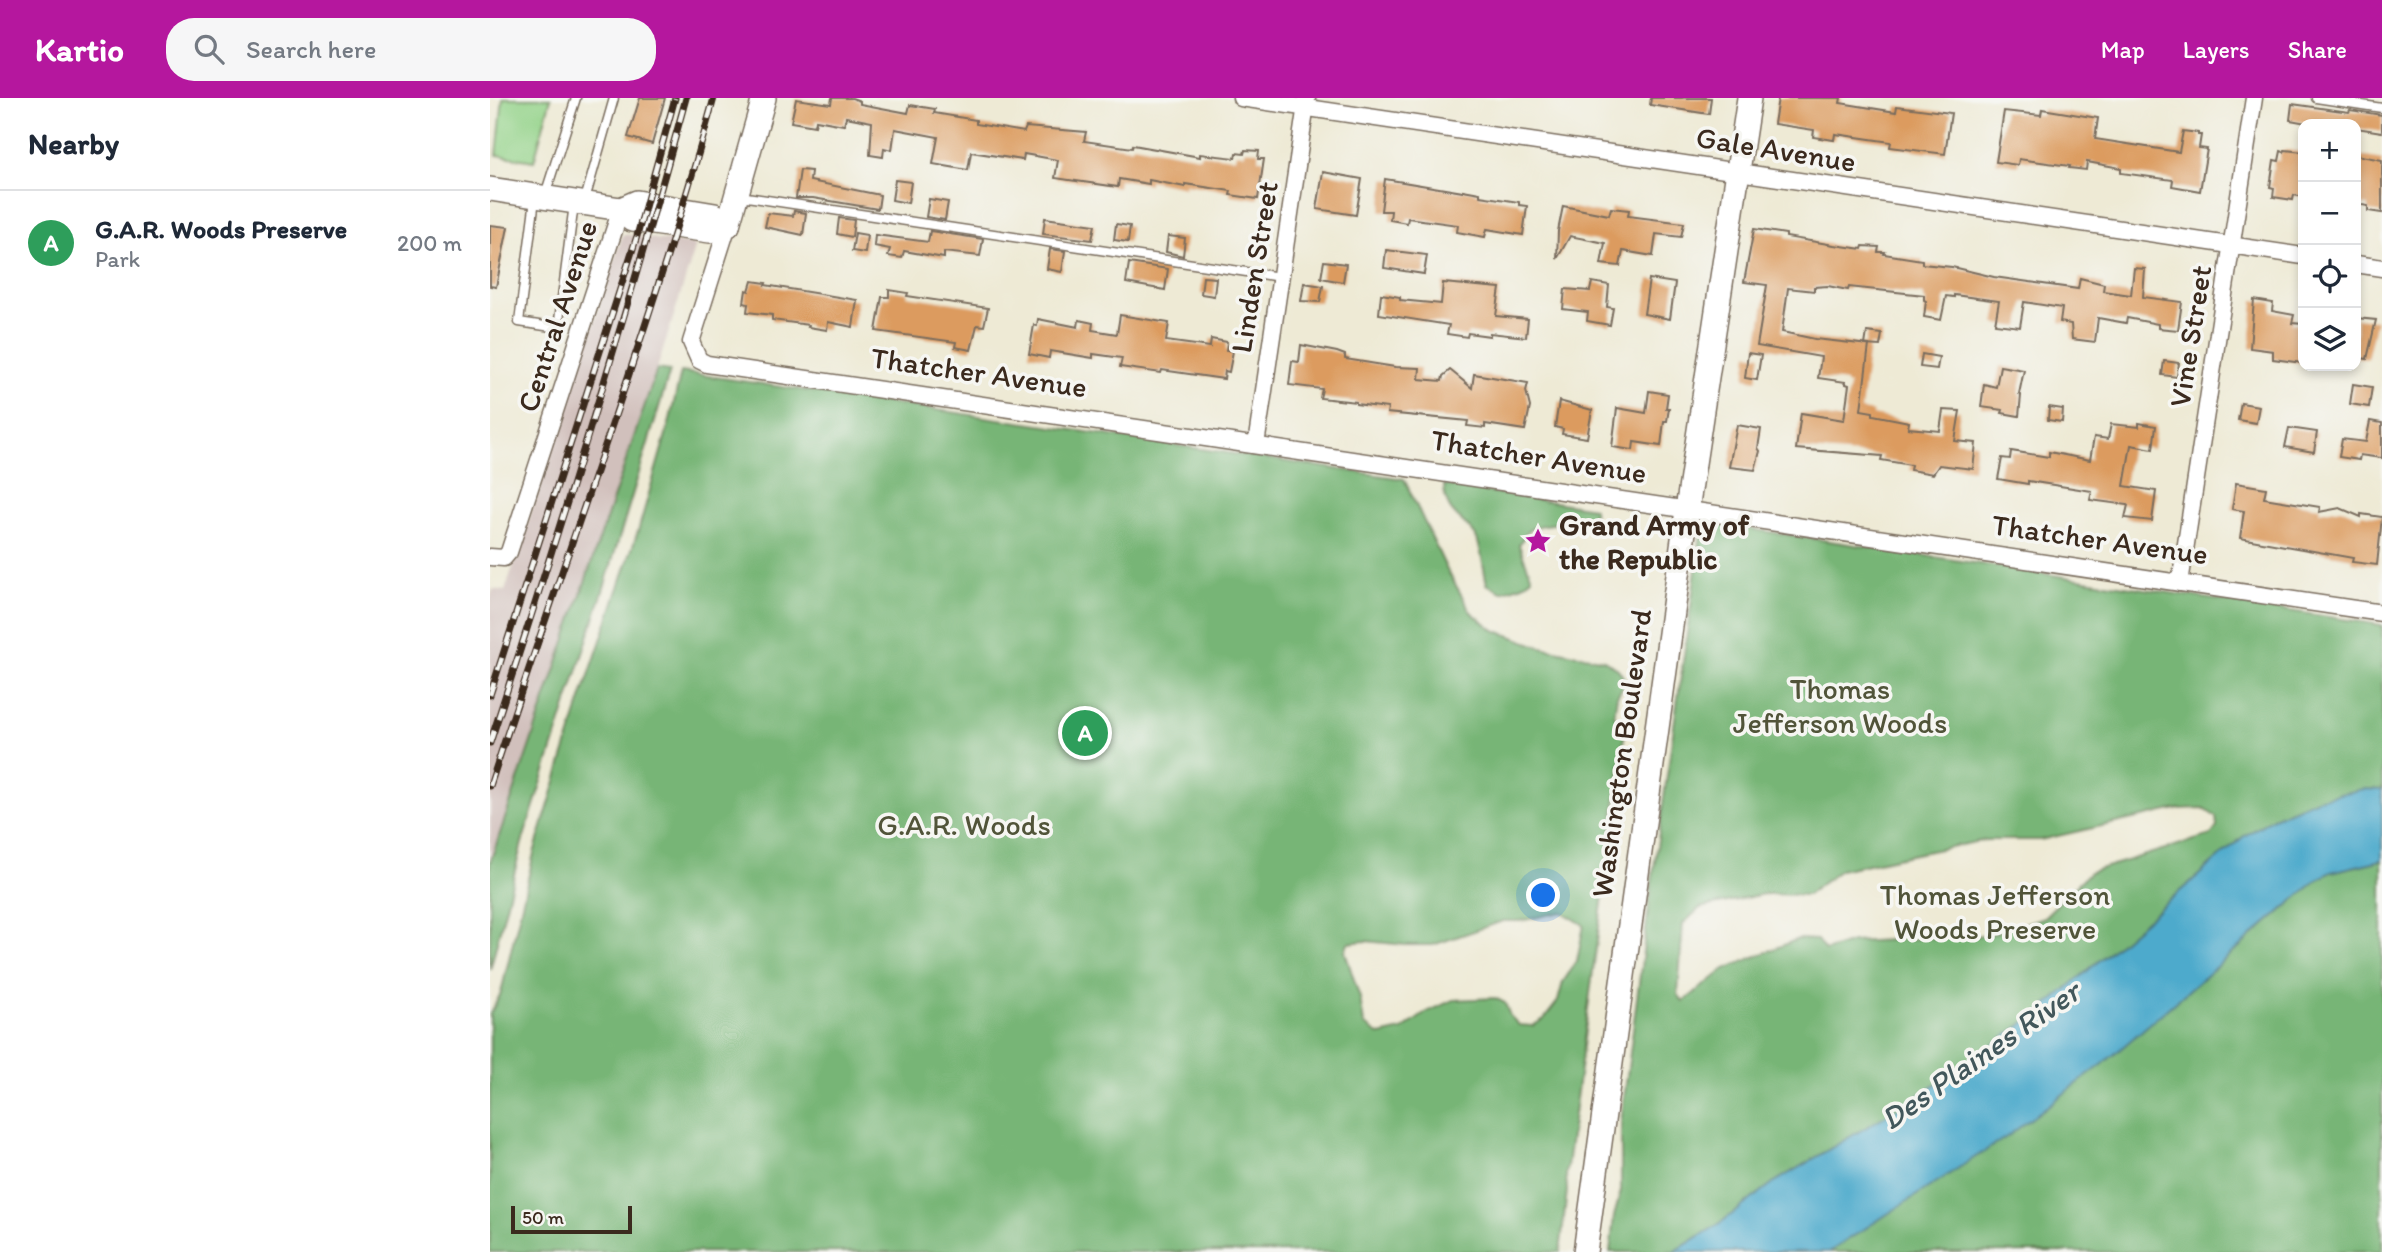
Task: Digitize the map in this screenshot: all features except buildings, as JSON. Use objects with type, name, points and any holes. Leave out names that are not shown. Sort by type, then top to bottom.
[{"type":"street","points":[[490,189],[621,209],[632,220],[710,231],[728,225],[764,98]]},
{"type":"street","name":"Gale Avenue","points":[[1241,98],[1306,103],[1739,172],[2298,255]]},
{"type":"street","name":"Washington Boulevard","points":[[1585,1252],[1687,510],[1749,98]]},
{"type":"street","name":"Vine Street","points":[[2180,583],[2254,98]]},
{"type":"street","name":"Linden Street","points":[[1255,445],[1306,103]]},
{"type":"street","name":"Central Avenue","points":[[494,558],[509,552],[523,515],[621,209]]},
{"type":"street","name":"Thatcher Avenue","points":[[728,225],[691,342],[699,360],[707,363],[2382,613]]},
{"type":"street","points":[[2361,265],[2382,268]]},
{"type":"lane","points":[[576,98],[539,197],[519,322],[558,328],[571,233],[614,98]]},
{"type":"lane","points":[[2316,98],[2382,108]]},
{"type":"lane","points":[[737,196],[1280,277]]},
{"type":"shaded area","points":[[623,234],[696,245],[657,369],[490,863],[490,598],[493,589],[505,591]]},
{"type":"green space","points":[[503,98],[551,98],[534,161],[497,155]]},
{"type":"green space","points":[[657,369],[670,371],[522,843],[490,970],[490,863]]},
{"type":"green space","name":"G.A.R. Woods","points":[[681,372],[1404,479],[1446,568],[1471,612],[1494,630],[1541,647],[1604,660],[1618,669],[1626,681],[1617,696],[1614,715],[1625,730],[1566,1174],[1567,1191],[1560,1252],[490,1252],[490,1014],[501,993],[534,853],[582,696],[639,528]],"holes":[[[1562,912],[1584,925],[1577,961],[1563,982],[1558,1001],[1544,1019],[1532,1026],[1519,1025],[1510,1016],[1505,1003],[1495,998],[1453,1000],[1427,1012],[1402,1030],[1380,1035],[1364,1024],[1360,998],[1345,952],[1348,943],[1365,941],[1433,945],[1503,921],[1520,921]]]},
{"type":"green space","points":[[1444,485],[1593,508],[1594,512],[1590,518],[1541,526],[1528,531],[1519,545],[1532,578],[1523,585],[1501,592],[1487,584],[1477,539],[1447,503]]},
{"type":"green space","name":"Thomas Jefferson Woods","points":[[1717,524],[2382,625],[2382,790],[2363,789],[2273,818],[2243,837],[2036,1015],[1920,1095],[1773,1183],[1719,1224],[1674,1252],[1610,1252],[1614,1216],[1621,1191],[1621,1122],[1701,534],[1709,525]],"holes":[[[2203,808],[2216,817],[2217,827],[2211,835],[2090,872],[2044,917],[1989,935],[1852,942],[1825,951],[1817,940],[1798,939],[1725,969],[1683,1002],[1678,994],[1683,924],[1700,908],[1764,894],[1807,895],[1840,870],[1986,840],[2040,840],[2177,809]]]},
{"type":"green space","points":[[2382,860],[2382,1252],[1829,1252],[2191,988],[2317,880],[2331,872]]},
{"type":"water","name":"Des Plaines River","points":[[2363,789],[2382,790],[2382,860],[2331,872],[2317,880],[2103,1064],[2008,1136],[1829,1252],[1674,1252],[1719,1224],[1773,1183],[1920,1095],[2036,1015],[2243,837],[2273,818],[2317,799]]},
{"type":"railway","points":[[490,695],[637,236],[675,98]]},
{"type":"railway","points":[[490,743],[592,422],[686,98]]},
{"type":"railway","points":[[490,786],[635,358],[714,98]]},
{"type":"place","name":"Grand Army of the Republic","points":[[1538,541]]},
{"type":"place","name":"G.A.R. Woods Preserve","points":[[1085,733]]},
{"type":"park label","name":"Thomas Jefferson Woods Preserve","points":[[1995,911]]}]
